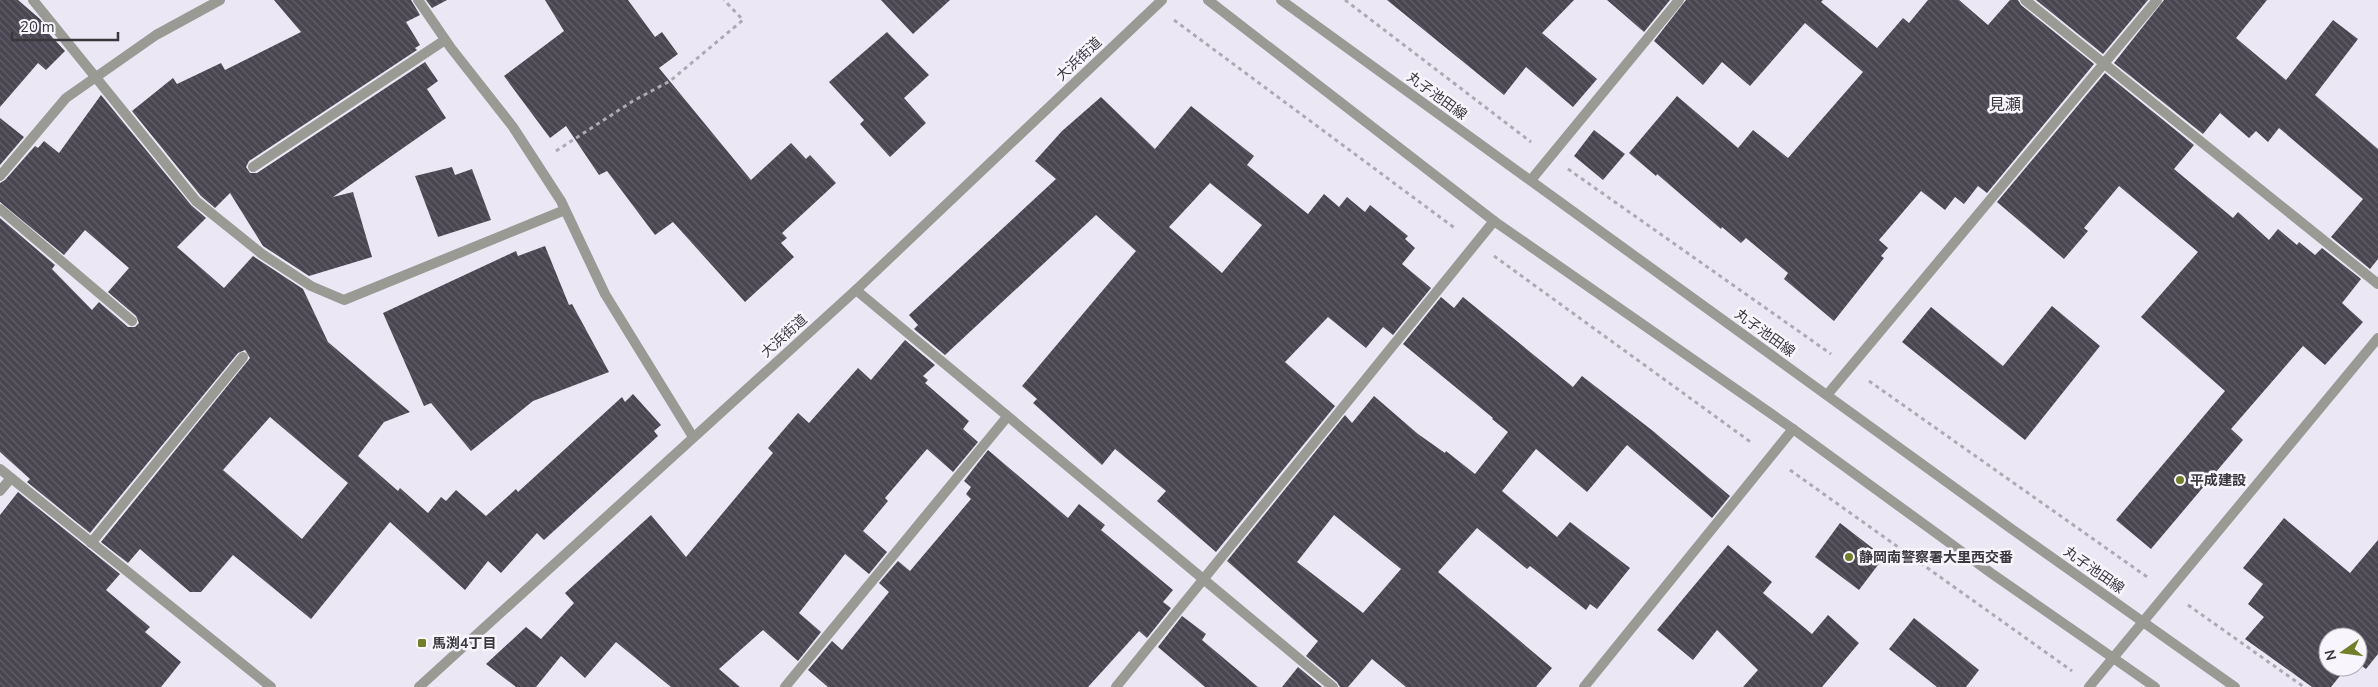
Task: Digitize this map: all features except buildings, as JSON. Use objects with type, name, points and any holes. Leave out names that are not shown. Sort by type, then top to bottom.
[{"type":"street","points":[[33,0],[196,201],[262,254],[311,286],[344,300],[565,210]]},
{"type":"street","points":[[0,176],[66,98],[156,35],[220,0]]},
{"type":"street","points":[[418,0],[445,40],[513,128],[536,163],[565,210],[605,294],[693,437]]},
{"type":"street","points":[[1208,0],[1494,221],[1793,429],[1990,573],[2155,687]]},
{"type":"street","name":"丸子池田線","points":[[1281,0],[2142,622],[2235,687]]},
{"type":"street","points":[[1531,180],[1679,0]]},
{"type":"street","points":[[2025,0],[2378,284]]},
{"type":"street","points":[[1827,395],[2156,0]]},
{"type":"street","name":"大浜街道","points":[[419,687],[856,290],[1158,3]]},
{"type":"street","points":[[253,167],[445,40]]},
{"type":"street","points":[[0,209],[132,321]]},
{"type":"street","points":[[1116,687],[1205,580],[1494,221]]},
{"type":"street","points":[[856,290],[1333,687]]},
{"type":"street","points":[[2090,686],[2378,338]]},
{"type":"street","points":[[91,543],[243,357]]},
{"type":"street","points":[[785,687],[1007,417]]},
{"type":"street","points":[[1584,687],[1793,429]]},
{"type":"street","points":[[0,469],[271,687]]},
{"type":"street","points":[[0,490],[11,478]]},
{"type":"path","points":[[536,163],[634,101],[670,81],[743,20],[724,0]]},
{"type":"path","points":[[1345,0],[1550,156],[2304,687]]},
{"type":"path","points":[[1158,3],[1477,244],[2090,686]]},
{"type":"place","name":"平成建設","points":[[2180,480]]},
{"type":"place","name":"静岡南警察署大里西交番","points":[[1849,557]]},
{"type":"place","name":"馬渕4丁目","points":[[422,643]]},
{"type":"district","name":"見瀬","points":[[2005,105]]}]
